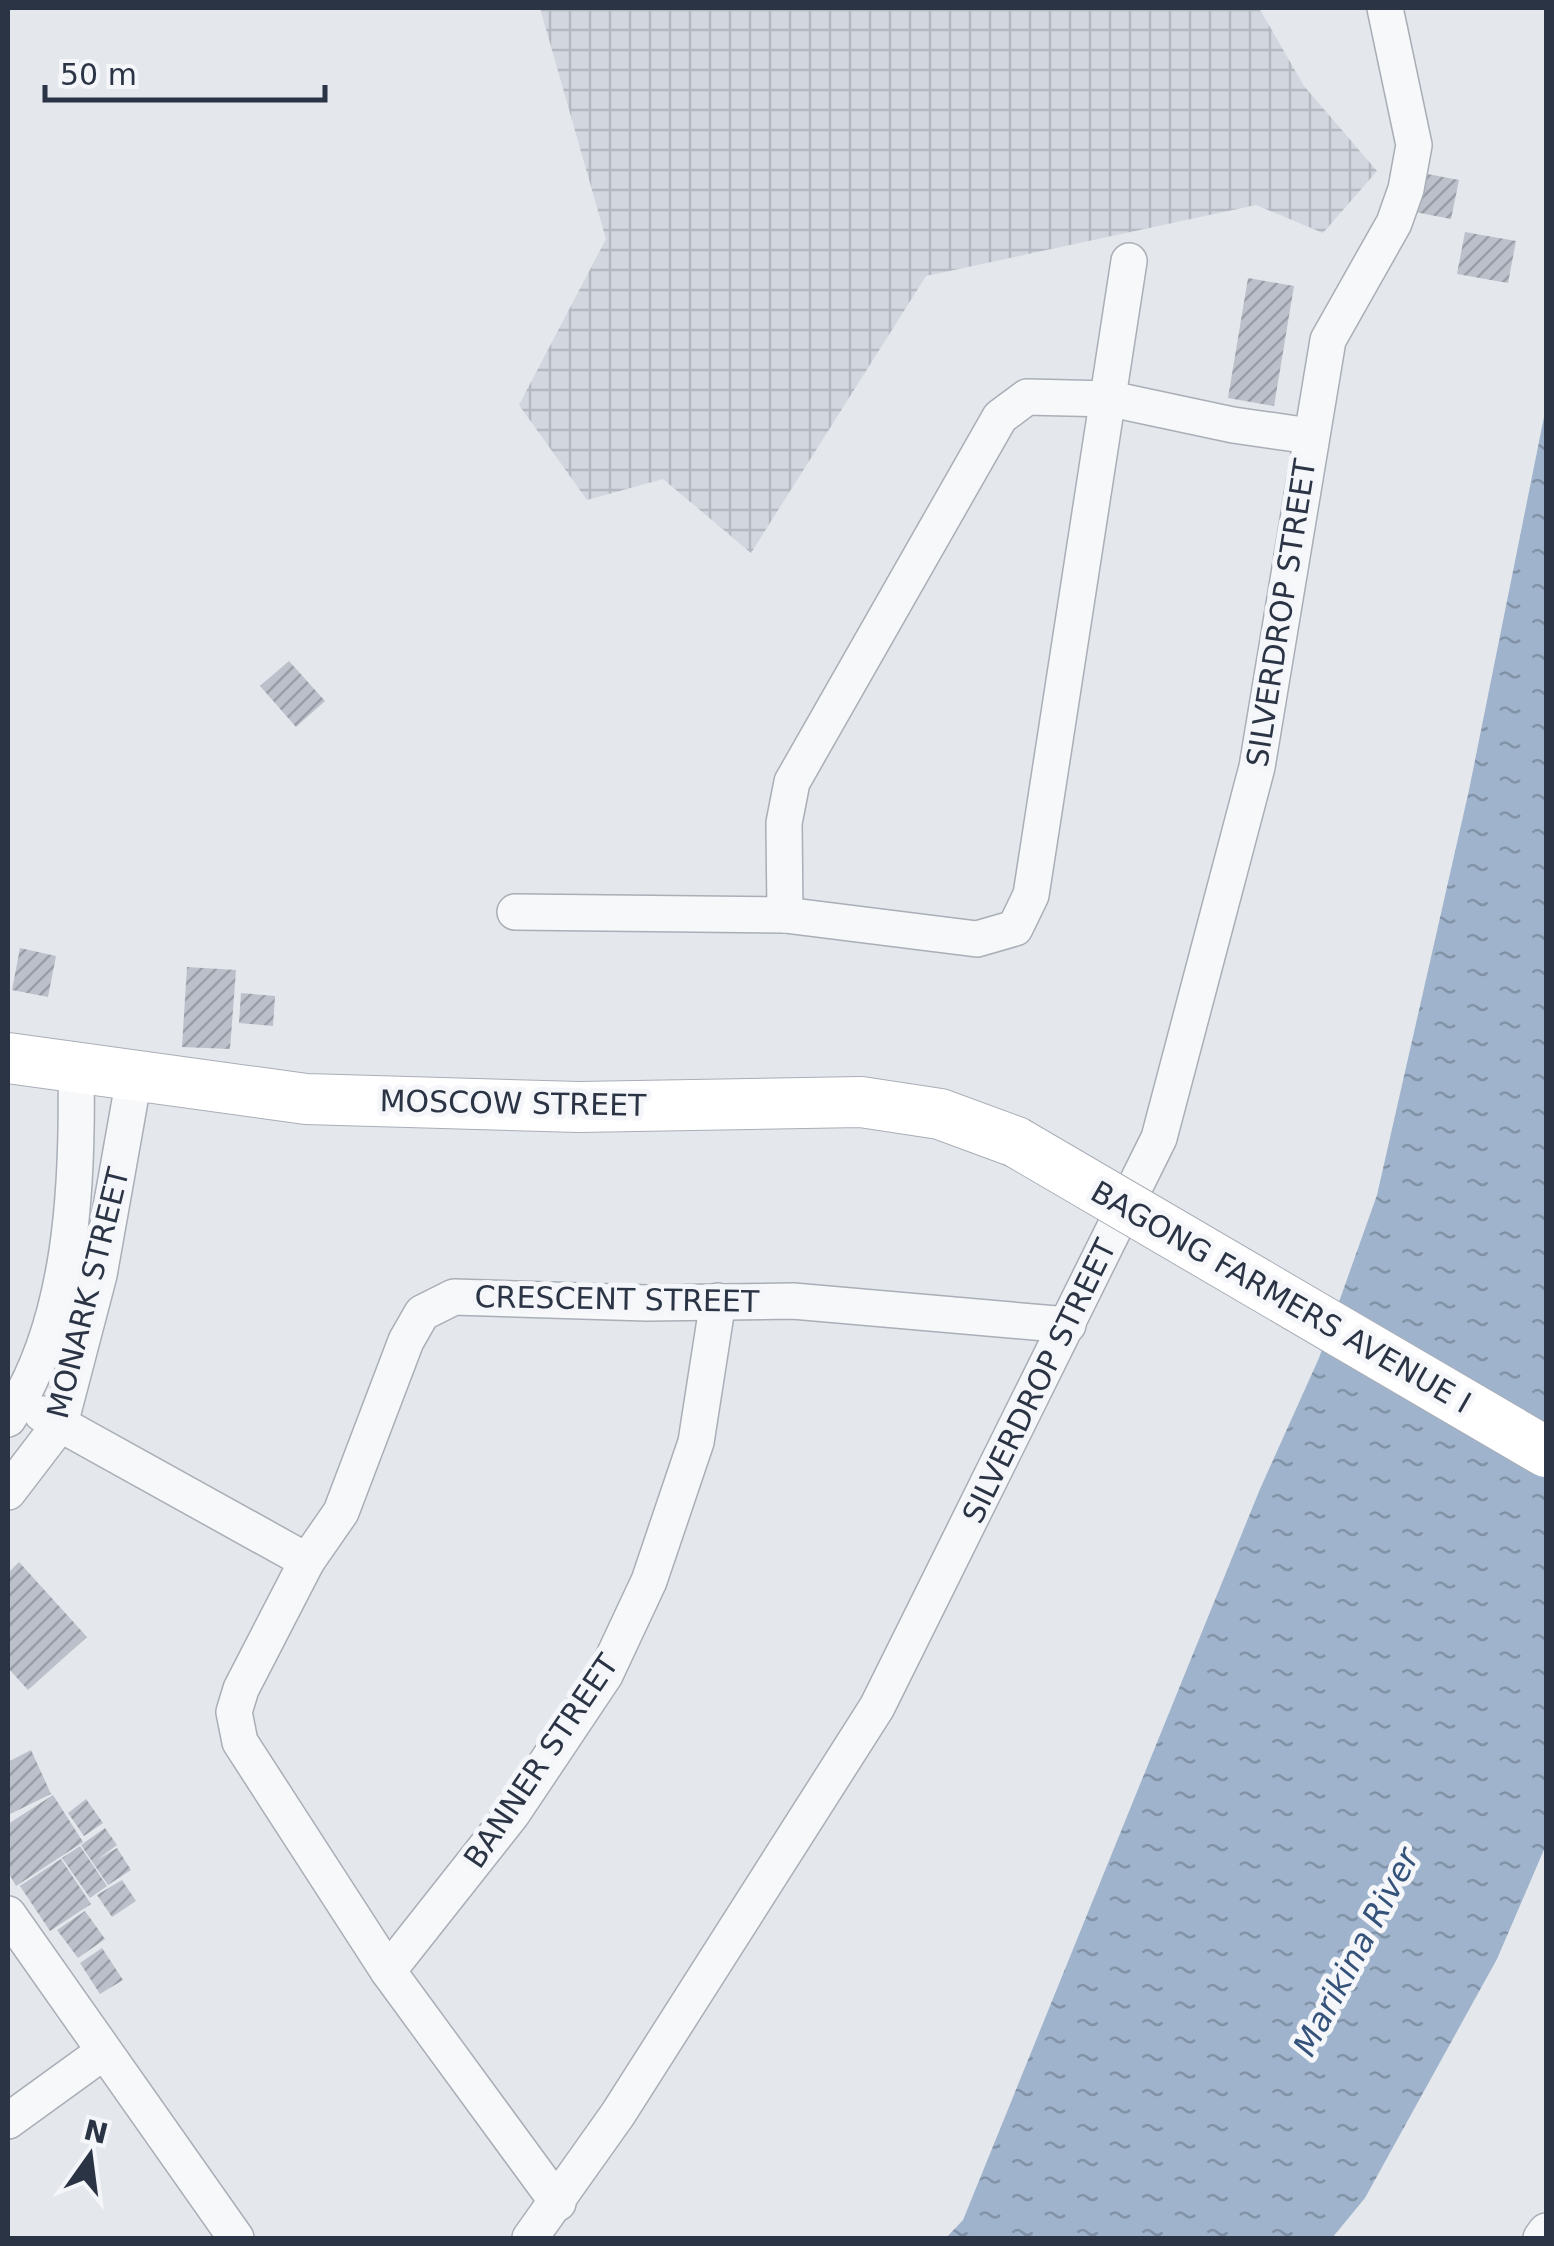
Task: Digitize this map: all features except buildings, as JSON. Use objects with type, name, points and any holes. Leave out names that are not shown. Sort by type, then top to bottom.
[{"type":"street","name":"SILVERDROP STREET","points":[[530,2238],[558,2203],[877,1706],[1159,1138],[1257,766],[1328,340],[1394,222],[1414,145],[1384,8]]},
{"type":"street","points":[[514,912],[785,915],[977,939],[1015,928],[1032,895],[1129,261]]},
{"type":"street","points":[[785,915],[784,824],[792,782],[1000,417],[1027,397],[1110,399],[1233,425],[1310,436]]},
{"type":"street","name":"MOSCOW STREET","points":[[8,1058],[134,1078],[306,1098],[443,1106],[861,1102],[940,1114],[1016,1142]]},
{"type":"street","name":"MONARK STREET","points":[[14,1410],[50,1332],[78,1172],[76,1070]]},
{"type":"street","name":"MONARK STREET","points":[[8,1492],[60,1424],[99,1275],[134,1078]]},
{"type":"street","name":"BAGONG FARMERS AVENUE I","points":[[1016,1142],[1546,1452]]},
{"type":"street","name":"CRESCENT STREET","points":[[558,2203],[388,1971],[240,1742],[234,1712],[241,1688],[307,1561],[341,1512],[406,1340],[422,1313],[454,1297],[647,1303],[792,1301],[1068,1325]]},
{"type":"street","name":"BANNER STREET","points":[[388,1971],[512,1814],[605,1675],[648,1581],[696,1442],[718,1300]]},
{"type":"street","points":[[14,1410],[60,1424],[307,1561]]},
{"type":"street","points":[[8,1914],[102,2053],[236,2238]]},
{"type":"street","points":[[8,2121],[102,2053]]},
{"type":"street","points":[[1542,2238],[1546,2232]]},
{"type":"shaded area","points":[[540,8],[1259,8],[1304,86],[1377,171],[1323,233],[1256,205],[926,276],[751,553],[663,479],[587,500],[519,405],[606,239]]},
{"type":"water","name":"Marikina River","points":[[1546,407],[1546,1845],[1497,1959],[1365,2198],[1332,2238],[946,2238],[963,2220],[1260,1489],[1319,1358],[1377,1195],[1469,790]]}]
